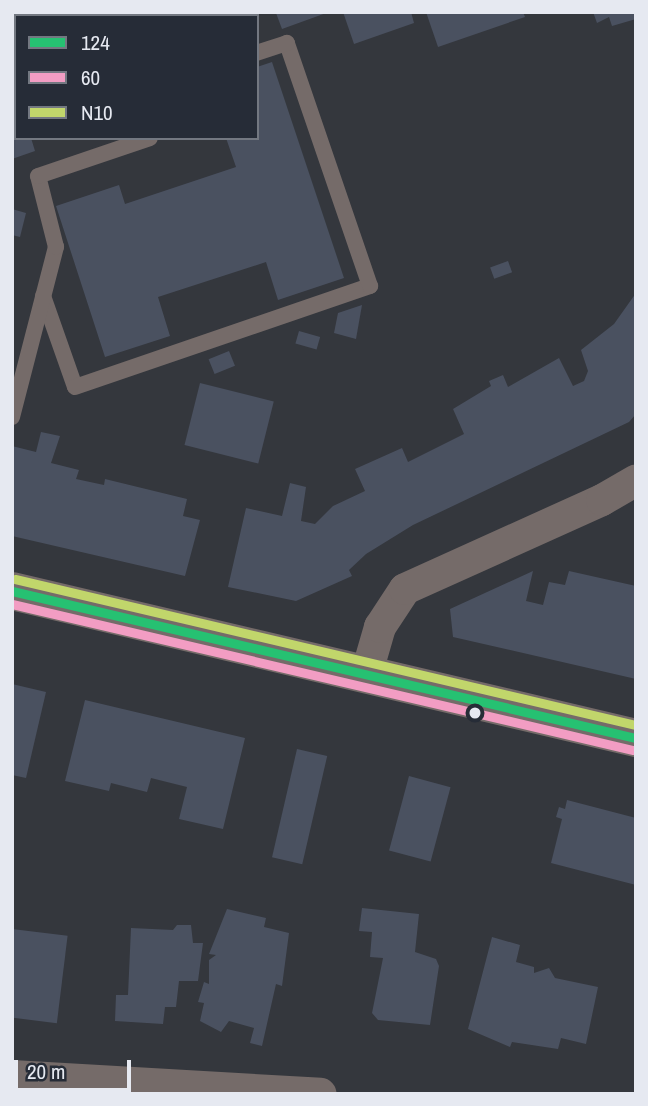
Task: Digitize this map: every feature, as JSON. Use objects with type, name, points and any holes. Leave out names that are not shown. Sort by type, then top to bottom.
[{"type":"street","points":[[367,672],[380,627],[405,589],[602,500],[636,480]]},
{"type":"street","points":[[12,592],[367,672],[636,738]]},
{"type":"street","points":[[12,1076],[320,1094]]},
{"type":"lane","points":[[43,296],[75,387],[370,286],[287,43],[259,52]]},
{"type":"lane","points":[[12,417],[56,247],[38,176],[144,140]]},
{"type":"building","points":[[266,12],[329,12],[282,29],[276,13]]},
{"type":"building","points":[[343,12],[411,12],[414,23],[354,44]]},
{"type":"building","points":[[426,12],[523,12],[525,17],[438,47]]},
{"type":"building","points":[[593,12],[636,12],[636,19],[612,26],[609,17],[597,23]]},
{"type":"building","points":[[272,62],[344,278],[278,300],[266,262],[158,297],[170,336],[105,357],[56,206],[119,185],[125,204],[236,167],[227,140],[259,140],[259,66]]},
{"type":"building","points":[[14,91],[14,140],[32,140],[35,151],[12,159]]},
{"type":"building","points":[[12,209],[26,213],[20,237],[12,235]]},
{"type":"building","points":[[508,261],[512,272],[494,279],[490,267]]},
{"type":"building","points":[[636,293],[636,414],[629,422],[413,525],[366,554],[349,570],[352,576],[296,601],[228,587],[246,508],[282,516],[290,483],[306,487],[301,521],[315,524],[333,506],[365,491],[355,469],[402,448],[408,462],[464,434],[453,409],[491,386],[489,381],[503,375],[508,387],[559,358],[573,386],[584,381],[588,371],[581,350],[614,324]]},
{"type":"building","points":[[362,305],[356,339],[334,333],[338,313]]},
{"type":"building","points":[[299,331],[320,337],[317,350],[295,343]]},
{"type":"building","points":[[229,351],[235,366],[215,374],[209,359]]},
{"type":"building","points":[[200,383],[274,401],[258,463],[185,445]]},
{"type":"building","points":[[41,432],[60,436],[51,463],[79,470],[76,479],[104,485],[105,479],[187,499],[183,516],[200,520],[185,576],[12,536],[12,446],[36,452]]},
{"type":"building","points":[[533,571],[526,601],[543,605],[549,582],[565,585],[569,571],[636,586],[636,679],[453,637],[450,609]]},
{"type":"building","points":[[12,684],[46,692],[26,778],[12,775]]},
{"type":"building","points":[[85,700],[245,738],[223,829],[179,819],[187,787],[151,778],[147,792],[111,783],[109,791],[65,781]]},
{"type":"building","points":[[297,749],[327,756],[302,864],[272,857]]},
{"type":"building","points":[[409,776],[451,787],[431,862],[389,850]]},
{"type":"building","points":[[567,800],[636,818],[636,885],[551,863],[562,819],[556,817],[559,807],[565,809]]},
{"type":"building","points":[[362,908],[419,914],[415,952],[436,959],[439,966],[430,1025],[378,1020],[372,1013],[383,958],[370,957],[372,932],[359,931]]},
{"type":"building","points":[[227,909],[266,918],[264,927],[289,933],[282,986],[276,984],[262,1046],[250,1043],[254,1028],[229,1021],[221,1032],[200,1021],[204,1003],[198,1002],[204,982],[209,984],[209,960],[216,955],[209,954]]},
{"type":"building","points":[[177,925],[191,925],[193,943],[203,943],[198,981],[179,981],[176,1007],[165,1007],[163,1024],[115,1021],[116,995],[128,995],[131,928],[173,930]]},
{"type":"building","points":[[12,929],[68,936],[57,1023],[12,1018]]},
{"type":"building","points":[[492,937],[520,945],[516,962],[534,967],[534,973],[549,968],[555,978],[598,987],[586,1044],[561,1038],[558,1049],[512,1042],[510,1047],[468,1029]]},
{"type":"transit line","name":"N10","points":[[15,579],[636,725]]},
{"type":"transit line","name":"124","points":[[12,591],[636,738]]},
{"type":"transit line","name":"60","points":[[12,604],[633,750]]}]
